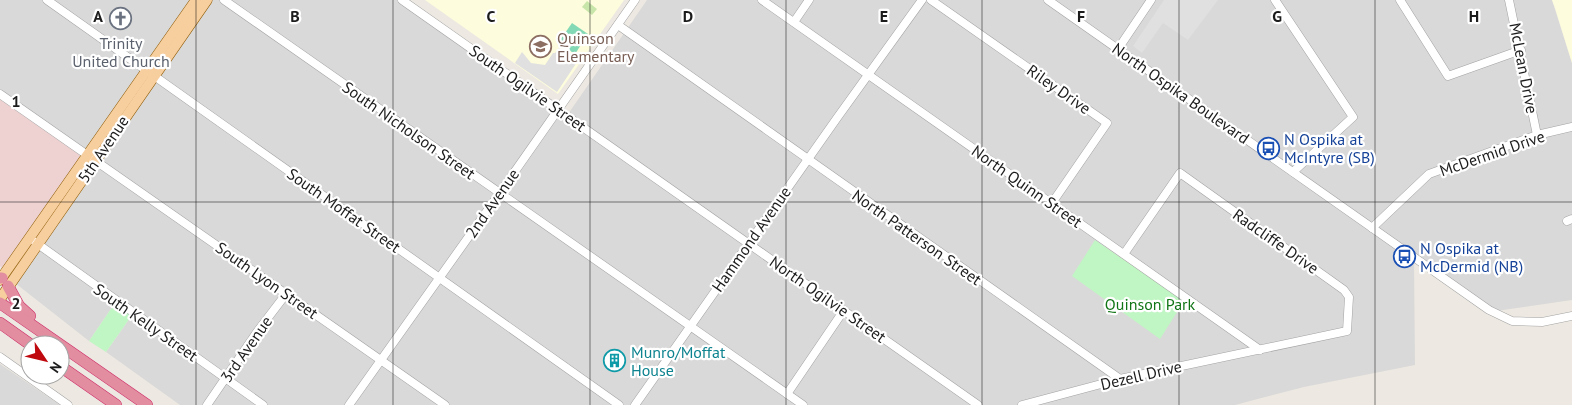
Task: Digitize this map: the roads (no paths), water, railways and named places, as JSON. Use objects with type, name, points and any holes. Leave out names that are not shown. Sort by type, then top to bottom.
[{"type":"highway","points":[[3,280],[19,306],[86,357],[120,387]]},
{"type":"highway","points":[[0,303],[147,405]]},
{"type":"highway","points":[[0,323],[20,337]]},
{"type":"highway","points":[[0,332],[20,339]]},
{"type":"highway","points":[[70,373],[116,405]]},
{"type":"main road","name":"5th Avenue","points":[[0,299],[3,280],[33,241],[150,73],[196,0]]},
{"type":"main road","name":"5th Avenue","points":[[150,73],[207,0]]},
{"type":"street","name":"South Moffat Street","points":[[48,0],[619,405]]},
{"type":"street","name":"South Nicholson Street","points":[[224,0],[803,405]]},
{"type":"street","name":"South Ogilvie Street","points":[[402,0],[654,176]]},
{"type":"street","name":"2nd Avenue","points":[[349,405],[635,0]]},
{"type":"street","name":"North Quinn Street","points":[[762,0],[1260,350]]},
{"type":"street","points":[[794,22],[809,0]]},
{"type":"street","points":[[868,74],[922,0]]},
{"type":"street","name":"Riley Drive","points":[[931,0],[1107,123],[1052,204]]},
{"type":"street","name":"North Ospika Boulevard","points":[[1048,0],[1489,310],[1512,321],[1542,322],[1572,316]]},
{"type":"street","points":[[1118,49],[1151,0]]},
{"type":"street","points":[[1275,0],[1353,117],[1294,172]]},
{"type":"street","points":[[1400,0],[1448,76],[1520,50]]},
{"type":"street","name":"McLean Drive","points":[[1509,0],[1537,135]]},
{"type":"street","name":"North Patterson Street","points":[[618,25],[1120,379]]},
{"type":"street","name":"Hammond Avenue","points":[[635,405],[868,74]]},
{"type":"street","name":"South Lyon Street","points":[[0,94],[445,405]]},
{"type":"street","name":"McDermid Drive","points":[[1372,228],[1429,174],[1537,135],[1572,127]]},
{"type":"street","name":"Radcliffe Drive","points":[[1124,254],[1180,173],[1347,293],[1348,331],[1260,350]]},
{"type":"street","name":"North Ogilvie Street","points":[[654,176],[978,405]]},
{"type":"street","name":"South Kelly Street","points":[[33,241],[263,405]]},
{"type":"street","name":"3rd Avenue","points":[[206,405],[286,294]]},
{"type":"street","points":[[787,394],[844,310]]},
{"type":"street","name":"Dezell Drive","points":[[1022,405],[1120,379],[1260,350]]},
{"type":"street","points":[[0,357],[68,405]]},
{"type":"place","name":"Trinity United Church","points":[[121,19]]},
{"type":"place","name":"Quinson Elementary","points":[[541,47]]},
{"type":"place","name":"N Ospika at McIntyre (SB)","points":[[1268,148]]},
{"type":"place","name":"N Ospika at McDermid (NB)","points":[[1404,257]]},
{"type":"place","name":"Munro/Moffat House","points":[[615,361]]},
{"type":"park label","name":"Quinson Park","points":[[1150,304]]}]
